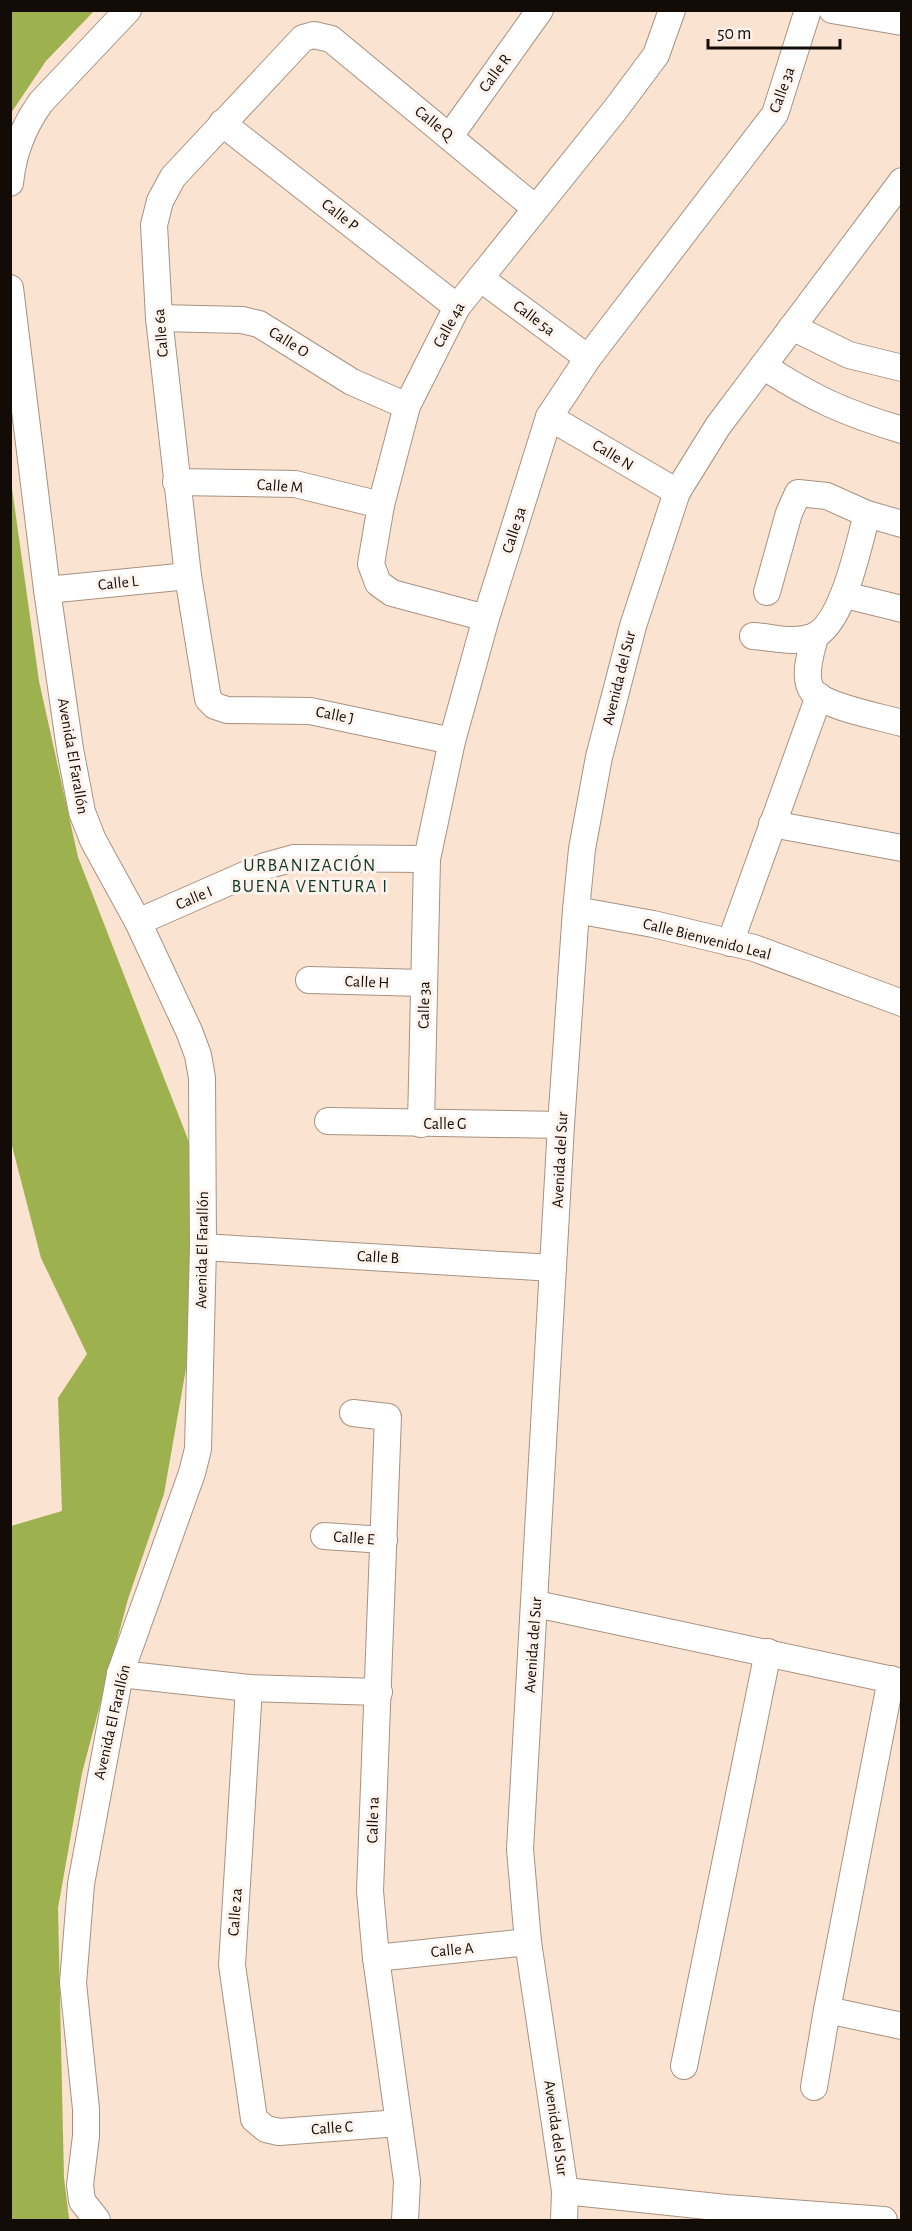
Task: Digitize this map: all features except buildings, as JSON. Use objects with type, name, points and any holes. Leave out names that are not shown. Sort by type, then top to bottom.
[{"type":"street","points":[[10,183],[16,148],[30,117],[128,10]]},
{"type":"street","name":"Calle R","points":[[450,136],[540,10]]},
{"type":"street","name":"Calle 4a","points":[[486,618],[392,593],[378,583],[370,564],[381,505],[407,406],[457,307],[615,110],[656,55],[672,10]]},
{"type":"street","name":"Calle 3a","points":[[421,1124],[427,859],[452,741],[486,618],[549,417],[588,358],[775,114],[808,10]]},
{"type":"street","points":[[832,10],[902,22]]},
{"type":"street","name":"Calle 6a","points":[[215,706],[208,699],[188,576],[176,482],[159,318],[154,225],[160,201],[172,177],[222,123],[303,38],[314,35],[331,39]]},
{"type":"street","name":"Calle Q","points":[[331,39],[535,208]]},
{"type":"street","name":"Calle P","points":[[222,123],[457,307]]},
{"type":"street","name":"Avenida del Sur","points":[[564,2220],[565,2191],[528,1942],[520,1849],[536,1604],[561,1125],[582,849],[599,758],[633,626],[677,492],[718,426],[900,189]]},
{"type":"street","name":"Calle 5a","points":[[480,278],[588,358]]},
{"type":"street","name":"Avenida El Farallón","points":[[10,288],[47,590],[70,749],[82,812],[93,840],[138,922],[198,1055],[202,1088],[203,1247],[197,1455],[120,1674],[86,1847],[74,1955],[75,2013],[86,2109],[86,2136],[80,2185],[82,2201],[97,2220]]},
{"type":"street","name":"Calle O","points":[[159,318],[242,320],[259,324],[352,382],[407,406]]},
{"type":"street","points":[[792,327],[849,355],[902,368]]},
{"type":"street","points":[[763,366],[812,397],[852,415],[902,430]]},
{"type":"street","name":"Calle N","points":[[549,417],[677,492]]},
{"type":"street","name":"Calle M","points":[[176,482],[295,484],[381,505]]},
{"type":"street","points":[[767,592],[789,513],[798,493],[826,496],[867,514],[902,524]]},
{"type":"street","points":[[867,514],[845,595],[815,637],[808,680],[812,691],[819,696],[902,723]]},
{"type":"street","name":"Calle L","points":[[47,590],[188,576]]},
{"type":"street","points":[[845,595],[902,609]]},
{"type":"street","points":[[753,636],[776,640],[800,640],[815,637]]},
{"type":"street","points":[[730,943],[819,696]]},
{"type":"street","name":"Calle J","points":[[215,706],[227,710],[310,711],[452,741]]},
{"type":"street","points":[[772,824],[902,848]]},
{"type":"street","name":"Calle I","points":[[138,922],[265,866],[294,858],[427,859]]},
{"type":"street","name":"Calle Bienvenido Leal","points":[[576,910],[653,924],[754,948],[902,1003]]},
{"type":"street","name":"Calle H","points":[[309,980],[424,983]]},
{"type":"street","name":"Calle G","points":[[328,1121],[561,1125]]},
{"type":"street","name":"Calle B","points":[[203,1247],[553,1268]]},
{"type":"street","name":"Calle 1a","points":[[352,1413],[388,1417],[370,1891],[376,1958],[407,2181],[405,2220]]},
{"type":"street","name":"Calle E","points":[[324,1536],[384,1540]]},
{"type":"street","points":[[536,1604],[896,1680],[827,2010],[814,2087]]},
{"type":"street","points":[[684,2066],[768,1652]]},
{"type":"street","points":[[120,1674],[249,1688],[379,1692]]},
{"type":"street","name":"Calle 2a","points":[[249,1688],[232,1965],[254,2119],[266,2129]]},
{"type":"street","name":"Calle A","points":[[376,1958],[528,1942]]},
{"type":"street","points":[[827,2010],[902,2026]]},
{"type":"street","name":"Calle C","points":[[266,2129],[279,2132],[399,2123]]},
{"type":"street","points":[[565,2191],[726,2208],[884,2220]]},
{"type":"green space","points":[[11,10],[94,11],[46,61],[11,113]]},
{"type":"green space","points":[[10,474],[39,681],[78,857],[203,1178],[202,1277],[164,1494],[128,1599],[82,1773],[58,1908],[64,2178],[71,2220],[10,2220],[11,1526],[62,1511],[58,1398],[87,1354],[41,1258],[11,1142]]},
{"type":"district","name":"URBANIZACIÓN BUENA VENTURA I","points":[[310,876]]}]
